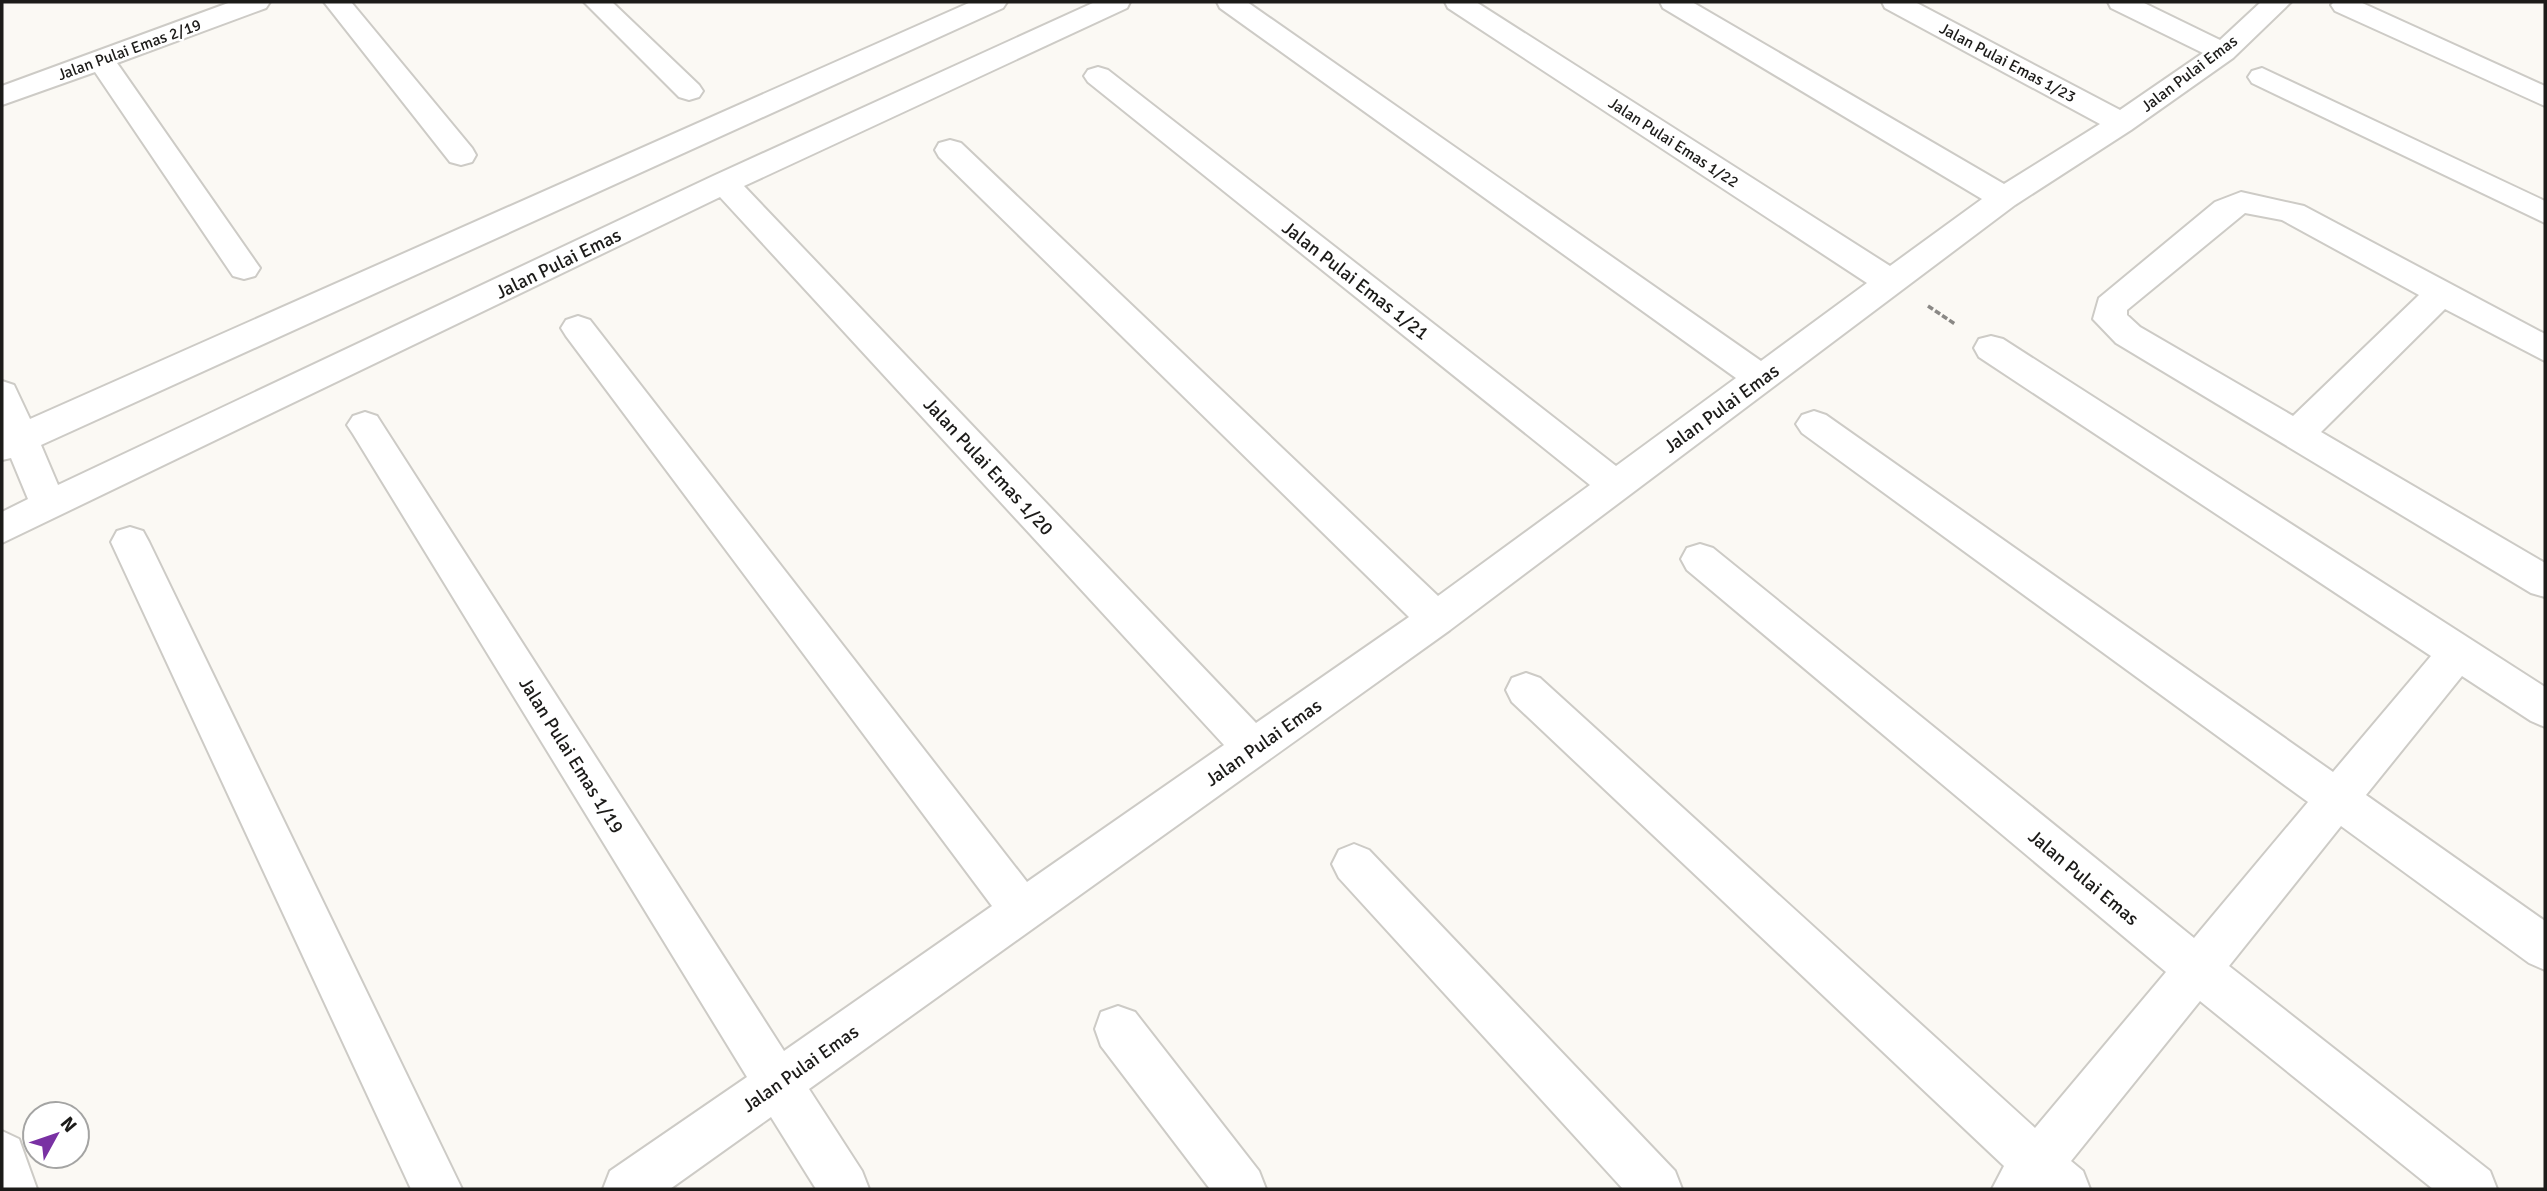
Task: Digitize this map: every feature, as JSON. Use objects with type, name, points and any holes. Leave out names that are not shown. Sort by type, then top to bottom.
[{"type":"street","name":"Jalan Pulai Emas 2/19","points":[[2,96],[256,2]]},
{"type":"street","points":[[337,2],[461,155]]},
{"type":"street","points":[[597,2],[690,91]]},
{"type":"street","points":[[12,443],[993,2]]},
{"type":"street","name":"Jalan Pulai Emas","points":[[2,528],[724,183],[1117,2]]},
{"type":"street","points":[[1230,2],[1762,379]]},
{"type":"street","name":"Jalan Pulai Emas 1/22","points":[[1458,2],[1890,282]]},
{"type":"street","points":[[1673,2],[2004,198]]},
{"type":"street","name":"Jalan Pulai Emas 1/23","points":[[1895,2],[2121,123]]},
{"type":"street","points":[[2121,2],[2223,52]]},
{"type":"street","name":"Jalan Pulai Emas","points":[[628,1189],[1021,909],[1254,749],[1436,619],[1614,484],[1762,379],[2004,198],[2121,123],[2223,52],[2277,2]]},
{"type":"street","points":[[2345,5],[2545,97]]},
{"type":"street","points":[[101,60],[244,268]]},
{"type":"street","name":"Jalan Pulai Emas 1/21","points":[[1098,76],[1614,484]]},
{"type":"street","points":[[2262,77],[2545,213]]},
{"type":"street","points":[[950,150],[1436,619]]},
{"type":"street","name":"Jalan Pulai Emas 1/20","points":[[724,183],[1254,749]]},
{"type":"street","points":[[2545,349],[2293,213],[2261,204],[2241,202],[2226,209],[2110,306],[2110,319],[2128,335],[2545,582]]},
{"type":"street","points":[[2295,436],[2441,294]]},
{"type":"street","points":[[578,328],[1021,909]]},
{"type":"street","points":[[1991,348],[2545,709]]},
{"type":"street","points":[[2,394],[12,443],[50,506]]},
{"type":"street","points":[[1814,424],[2545,948]]},
{"type":"street","name":"Jalan Pulai Emas 1/19","points":[[365,425],[844,1189]]},
{"type":"street","points":[[130,541],[437,1189]]},
{"type":"street","name":"Jalan Pulai Emas","points":[[1700,559],[2199,971],[2472,1189]]},
{"type":"street","points":[[1526,690],[2040,1181],[2199,971],[2457,653]]},
{"type":"street","points":[[1354,864],[1657,1189]]},
{"type":"street","points":[[1118,1029],[1241,1189]]},
{"type":"street","points":[[2,1156],[12,1189]]},
{"type":"path","points":[[1890,282],[1991,348]]}]
